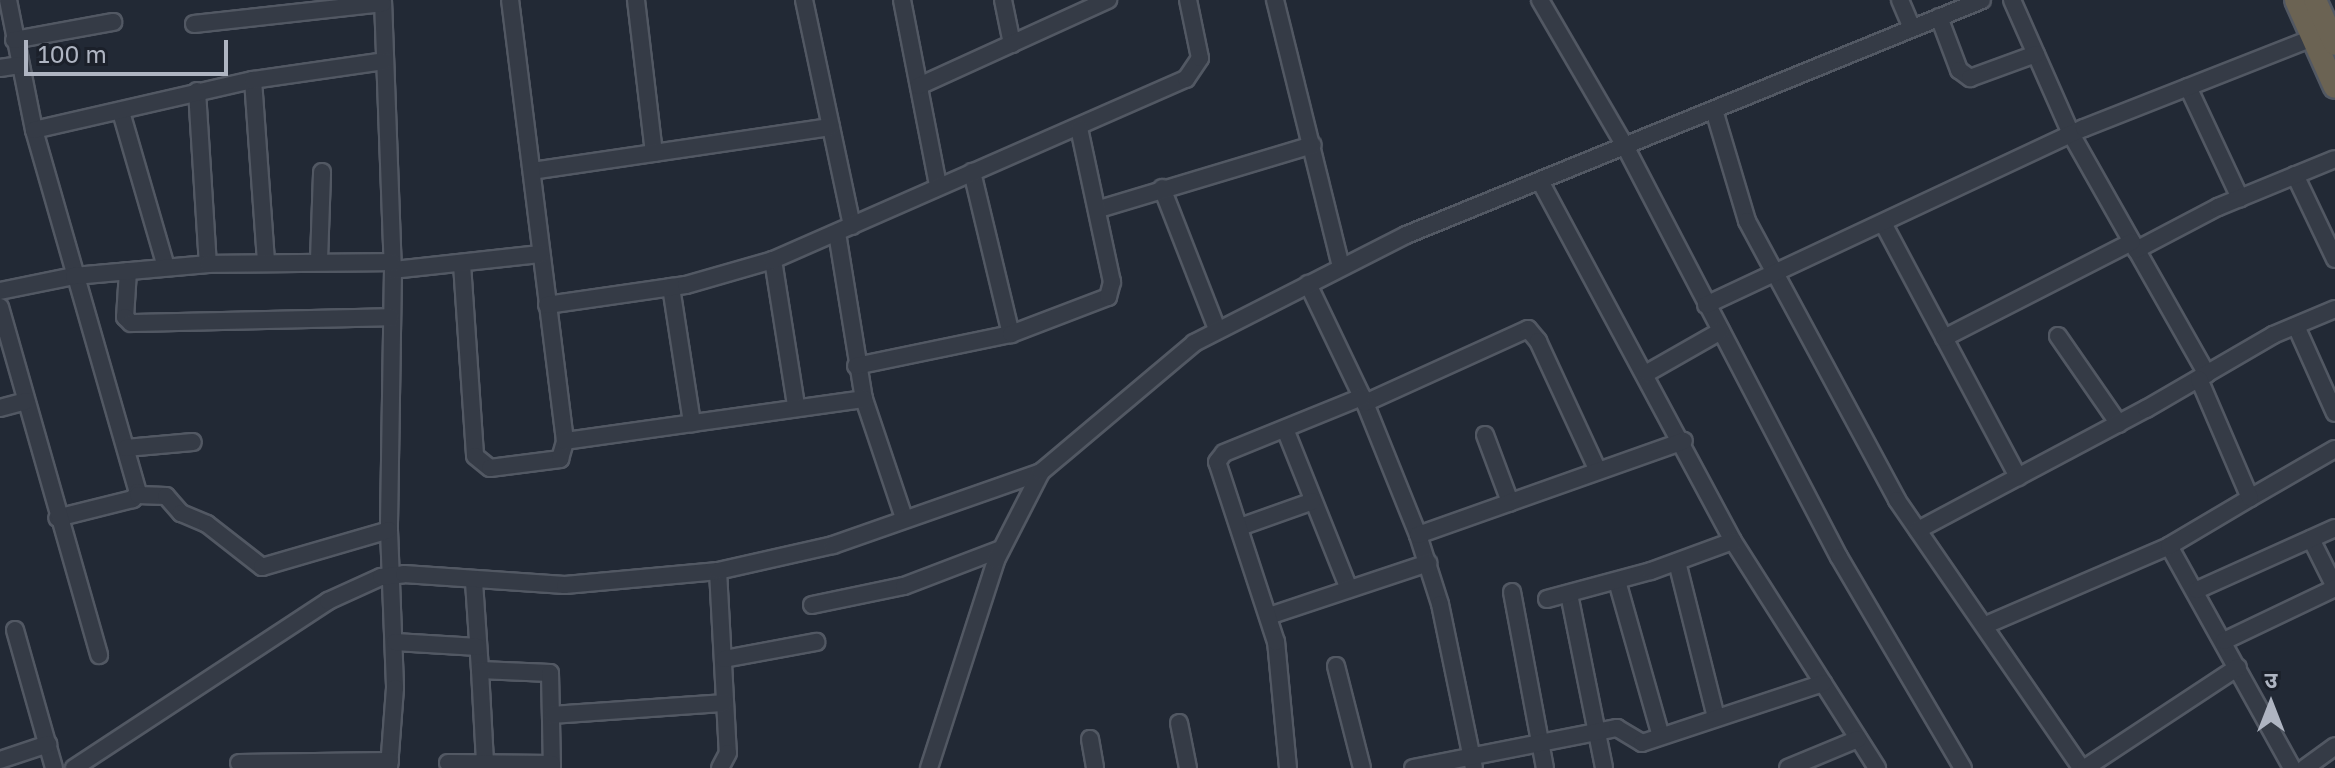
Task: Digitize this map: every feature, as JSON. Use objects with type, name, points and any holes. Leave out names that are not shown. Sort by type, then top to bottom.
[{"type":"highway","points":[[2296,0],[2324,41]]},
{"type":"highway","points":[[2315,0],[2335,87]]},
{"type":"street","points":[[8,0],[34,130],[138,495]]},
{"type":"street","points":[[462,264],[475,456],[490,468],[556,460],[563,456],[565,441],[510,0]]},
{"type":"street","points":[[636,0],[654,153]]},
{"type":"street","points":[[804,0],[831,127],[845,230],[856,366],[904,518]]},
{"type":"street","points":[[902,0],[938,186]]},
{"type":"street","points":[[1003,0],[1012,44]]},
{"type":"street","points":[[919,86],[1108,0]]},
{"type":"street","points":[[547,305],[671,287],[773,260],[938,186],[1079,128],[1194,72],[1200,58],[1188,0]]},
{"type":"street","points":[[1275,0],[1341,267]]},
{"type":"street","points":[[1540,0],[1625,146],[1839,557],[1963,768]]},
{"type":"street","points":[[1900,0],[1912,28]]},
{"type":"street","points":[[74,768],[328,601],[391,575],[565,585],[718,571],[833,545],[1041,472],[1217,329],[1341,267],[1540,181],[1982,0]]},
{"type":"street","points":[[2012,0],[2071,134],[2203,376],[2250,498]]},
{"type":"street","points":[[194,24],[383,1],[392,266],[389,530],[395,642],[389,765],[239,763]]},
{"type":"street","points":[[1939,17],[1959,70],[1970,78],[2036,54]]},
{"type":"street","points":[[14,40],[113,22]]},
{"type":"street","points":[[1706,305],[2071,134],[2188,87],[2324,41]]},
{"type":"street","points":[[34,130],[121,112],[197,91],[385,61]]},
{"type":"street","points":[[0,68],[19,65]]},
{"type":"street","points":[[253,80],[266,263]]},
{"type":"street","points":[[2188,87],[2240,198]]},
{"type":"street","points":[[197,91],[208,264]]},
{"type":"street","points":[[1714,110],[1747,221],[1918,530],[2083,768],[2238,667]]},
{"type":"street","points":[[121,112],[166,267]]},
{"type":"street","points":[[532,171],[831,127]]},
{"type":"street","points":[[856,366],[1011,334],[1108,297],[1112,282],[1099,209],[1079,128]]},
{"type":"street","points":[[1099,209],[1313,145]]},
{"type":"street","points":[[1944,338],[2134,246],[2335,159]]},
{"type":"street","points":[[319,260],[322,172]]},
{"type":"street","points":[[972,172],[1011,334]]},
{"type":"street","points":[[2295,175],[2335,259]]},
{"type":"street","points":[[1540,181],[1587,273],[1684,441],[1733,541],[1877,768]]},
{"type":"street","points":[[1162,188],[1217,329]]},
{"type":"street","points":[[1883,223],[2018,477]]},
{"type":"street","points":[[0,291],[74,276],[208,264],[319,260],[392,266],[462,264],[541,254]]},
{"type":"street","points":[[773,260],[796,406]]},
{"type":"street","points":[[128,271],[125,317],[131,323],[391,317]]},
{"type":"street","points":[[1308,284],[1364,400],[1428,563],[1472,761]]},
{"type":"street","points":[[671,287],[692,423]]},
{"type":"street","points":[[0,307],[57,518],[99,655]]},
{"type":"street","points":[[1918,530],[2296,326],[2335,309]]},
{"type":"street","points":[[2296,326],[2335,413]]},
{"type":"street","points":[[1288,768],[1279,658],[1240,527],[1217,468],[1219,458],[1528,329],[1538,341],[1598,471]]},
{"type":"street","points":[[1647,373],[1721,331]]},
{"type":"street","points":[[2058,336],[2119,424]]},
{"type":"street","points":[[565,441],[796,406],[864,399]]},
{"type":"street","points":[[0,408],[26,401]]},
{"type":"street","points":[[1285,429],[1349,589]]},
{"type":"street","points":[[1485,435],[1510,502]]},
{"type":"street","points":[[1418,535],[1684,441]]},
{"type":"street","points":[[126,448],[193,442]]},
{"type":"street","points":[[1986,625],[2169,546],[2335,449]]},
{"type":"street","points":[[929,768],[1001,549],[1041,472]]},
{"type":"street","points":[[57,518],[138,495],[166,496],[181,513],[207,524],[262,567],[389,530]]},
{"type":"street","points":[[1240,527],[1313,501]]},
{"type":"street","points":[[2197,590],[2335,528]]},
{"type":"street","points":[[2224,641],[2335,587],[2311,539]]},
{"type":"street","points":[[1547,599],[1617,581],[1733,541]]},
{"type":"street","points":[[2169,546],[2197,590],[2292,768]]},
{"type":"street","points":[[812,605],[904,586],[1001,549]]},
{"type":"street","points":[[1677,562],[1716,717]]},
{"type":"street","points":[[1269,616],[1428,563]]},
{"type":"street","points":[[718,571],[728,753],[720,768]]},
{"type":"street","points":[[1617,581],[1661,736]]},
{"type":"street","points":[[474,582],[485,763]]},
{"type":"street","points":[[1512,592],[1545,768]]},
{"type":"street","points":[[1569,594],[1604,768]]},
{"type":"street","points":[[15,630],[54,768]]},
{"type":"street","points":[[395,642],[478,647]]},
{"type":"street","points":[[724,659],[816,642]]},
{"type":"street","points":[[1336,666],[1362,768]]},
{"type":"street","points":[[448,763],[552,766],[550,673],[480,670]]},
{"type":"street","points":[[1413,768],[1472,761],[1538,742],[1622,728],[1637,744],[1823,683]]},
{"type":"street","points":[[552,715],[725,703]]},
{"type":"street","points":[[1179,723],[1188,768]]},
{"type":"street","points":[[1090,739],[1095,768]]},
{"type":"street","points":[[1788,768],[1858,739]]},
{"type":"street","points":[[0,760],[48,744]]},
{"type":"street","points":[[2305,768],[2335,746]]}]
